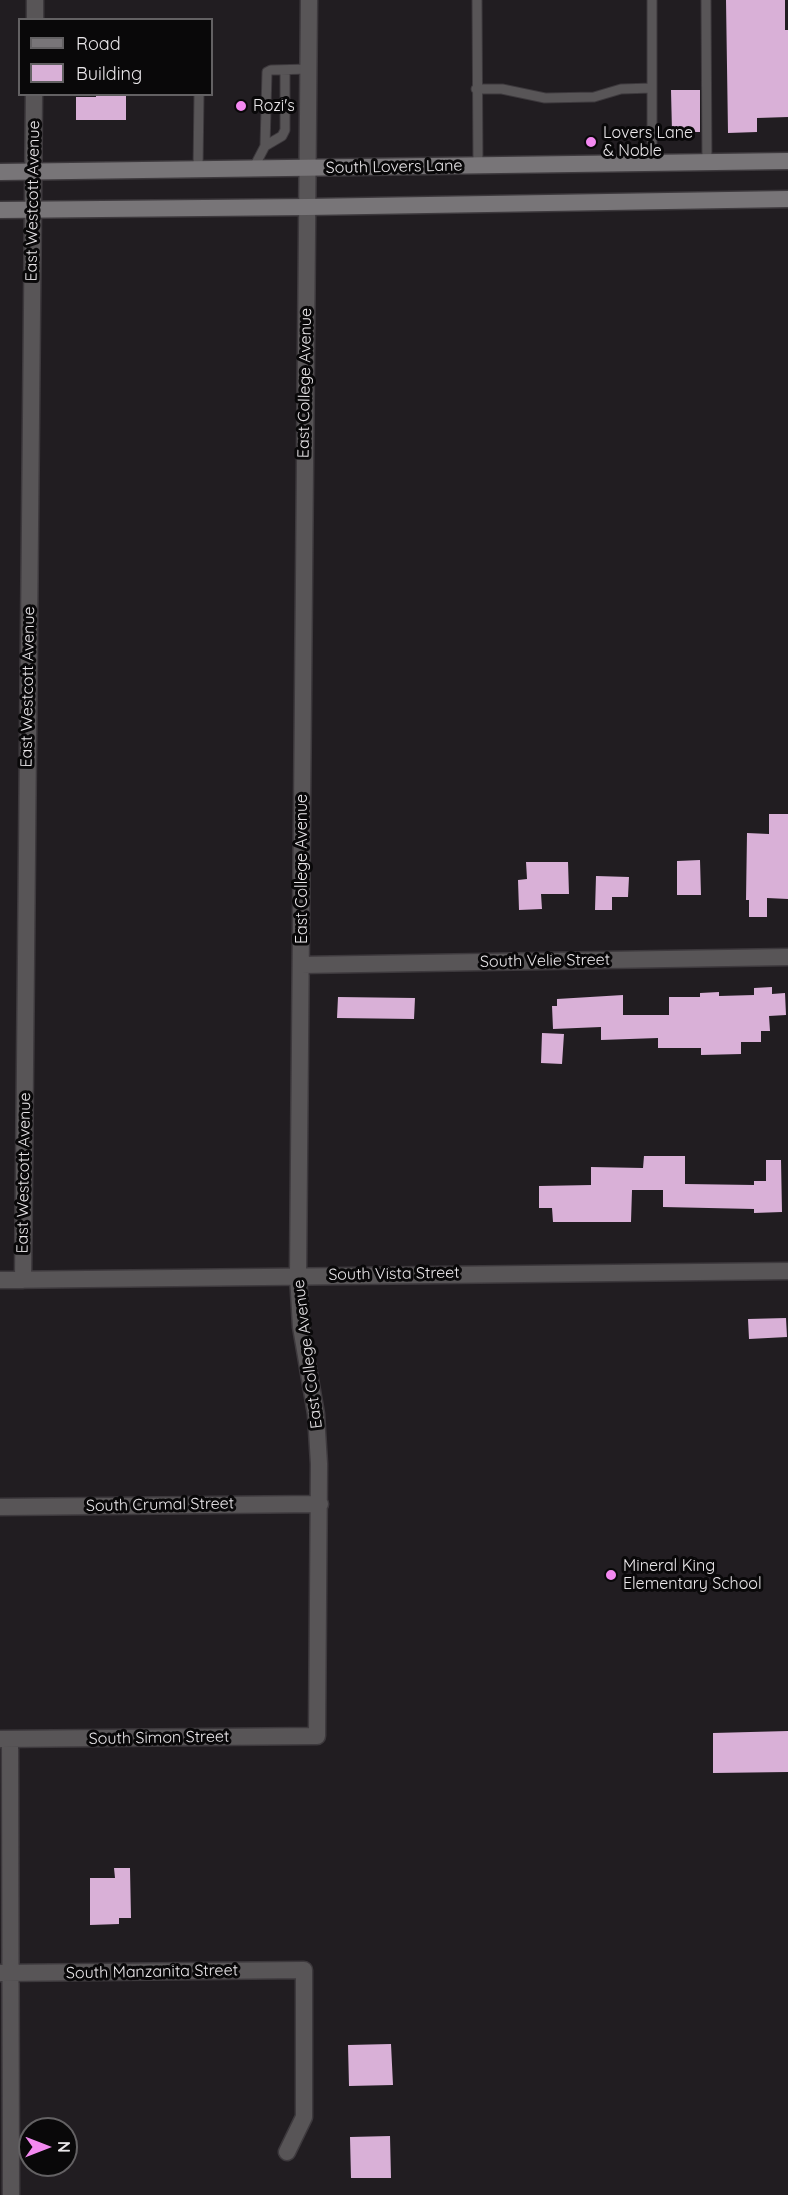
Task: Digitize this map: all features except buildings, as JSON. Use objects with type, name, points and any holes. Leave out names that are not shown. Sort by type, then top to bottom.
[{"type":"main road","name":"South Lovers Lane","points":[[0,172],[788,161]]},
{"type":"main road","points":[[762,199],[788,191]]},
{"type":"main road","points":[[0,210],[788,199]]},
{"type":"street","points":[[35,0],[35,18]]},
{"type":"street","name":"East College Avenue","points":[[309,0],[298,1275],[301,1327],[316,1414],[320,1504],[317,1736]]},
{"type":"street","name":"East Westcott Avenue","points":[[22,1280],[34,96]]},
{"type":"street","name":"South Velie Street","points":[[301,965],[788,957]]},
{"type":"street","name":"South Vista Street","points":[[0,1280],[788,1271]]},
{"type":"street","name":"South Crumal Street","points":[[0,1507],[320,1504]]},
{"type":"street","name":"South Simon Street","points":[[5,1739],[317,1736]]},
{"type":"street","points":[[5,1739],[5,1973],[11,2195]]},
{"type":"street","name":"South Manzanita Street","points":[[5,1973],[304,1970],[304,2116],[287,2152]]},
{"type":"lane","points":[[477,0],[478,165]]},
{"type":"lane","points":[[652,0],[652,164]]},
{"type":"lane","points":[[706,0],[707,163]]},
{"type":"lane","points":[[253,169],[265,146],[265,77],[267,72],[309,69]]},
{"type":"lane","points":[[265,146],[282,136],[285,130],[285,70]]},
{"type":"lane","points":[[476,89],[502,89],[545,98],[594,97],[621,89],[652,88]]},
{"type":"lane","points":[[198,169],[199,96]]},
{"type":"place","name":"Rozi's","points":[[241,106]]},
{"type":"place","name":"Lovers Lane & Noble","points":[[591,142]]},
{"type":"place","name":"Mineral King Elementary School","points":[[611,1575]]}]
